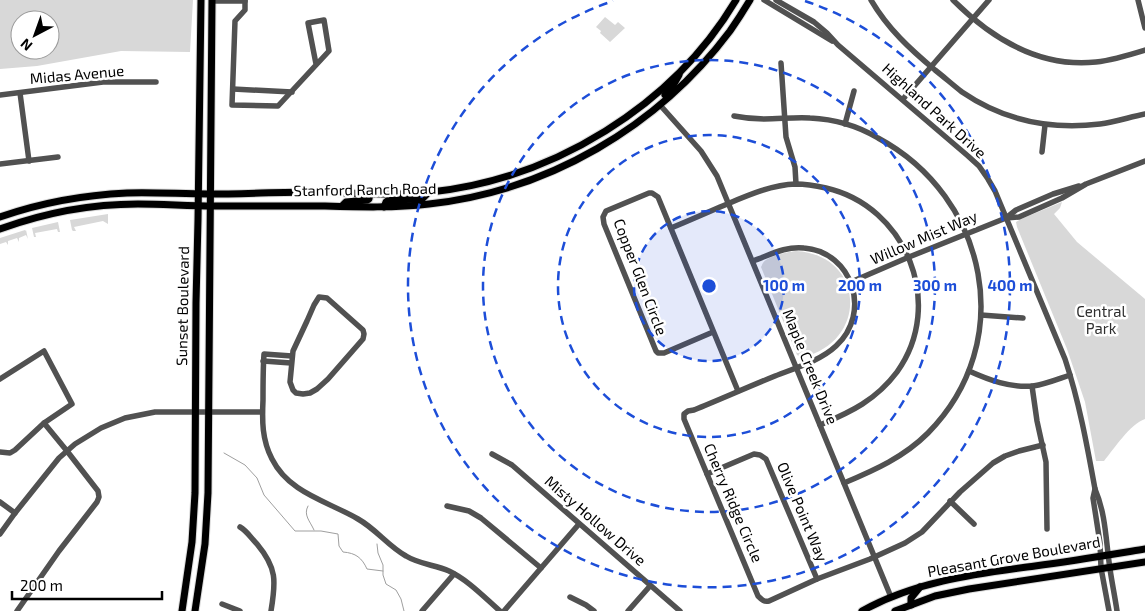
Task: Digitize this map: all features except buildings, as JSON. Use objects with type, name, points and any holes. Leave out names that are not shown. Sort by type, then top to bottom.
[{"type":"main road","name":"Sunset Boulevard","points":[[182,611],[194,518],[200,0]]},
{"type":"main road","name":"Stanford Ranch Road","points":[[0,217],[39,206],[80,198],[132,192],[198,194],[276,192],[399,194],[429,192],[475,185],[498,179],[545,162],[594,138],[634,112],[683,68],[720,26],[736,0]]},
{"type":"main road","name":"Stanford Ranch Road","points":[[0,229],[27,220],[62,212],[125,204],[384,207],[427,205],[453,201],[521,184],[599,149],[642,120],[699,68],[730,31],[750,0]]},
{"type":"main road","name":"Sunset Boulevard","points":[[195,611],[207,519],[212,1]]},
{"type":"main road","points":[[660,105],[662,98],[671,89],[683,68]]},
{"type":"main road","points":[[642,120],[655,102],[654,96]]},
{"type":"main road","points":[[384,207],[389,200],[422,198],[429,192]]},
{"type":"main road","points":[[342,206],[346,202],[367,200],[370,193]]},
{"type":"main road","points":[[39,206],[54,208],[62,212],[80,198]]},
{"type":"main road","name":"Pleasant Grove Boulevard","points":[[862,611],[891,597],[920,587],[973,574],[1145,549]]},
{"type":"main road","name":"Pleasant Grove Boulevard","points":[[895,611],[912,608],[935,596],[969,589],[1145,562]]},
{"type":"main road","points":[[912,608],[911,598],[920,587]]},
{"type":"street","name":"Highland Park Drive","points":[[764,0],[838,45]]},
{"type":"street","name":"Highland Park Drive","points":[[776,0],[814,22],[838,45],[968,156],[979,166],[988,179],[1065,359],[1079,404],[1095,490],[1100,501],[1109,611]]},
{"type":"street","points":[[871,0],[878,12],[911,50],[960,90],[989,107],[1010,116],[1045,125],[1078,126],[1096,125],[1145,114]]},
{"type":"street","points":[[953,0],[996,37],[1030,54],[1051,60],[1094,62],[1122,57],[1145,50]]},
{"type":"street","points":[[903,99],[989,0]]},
{"type":"street","points":[[1138,0],[1145,28]]},
{"type":"street","points":[[212,1],[245,1],[245,10],[235,21],[232,105],[278,106],[329,51],[324,20],[308,23],[316,64]]},
{"type":"street","points":[[781,63],[786,137],[795,167],[796,184]]},
{"type":"street","name":"Midas Avenue","points":[[0,95],[103,82],[156,82]]},
{"type":"street","points":[[233,90],[292,92]]},
{"type":"street","points":[[845,124],[854,91]]},
{"type":"street","points":[[20,92],[29,161]]},
{"type":"street","name":"Maple Creek Drive","points":[[660,105],[697,146],[717,176],[891,597]]},
{"type":"street","points":[[734,116],[754,119],[815,118],[845,124],[887,142],[922,169],[945,195],[967,234],[974,254],[979,276],[981,315],[976,348],[958,392],[932,429],[902,455],[844,482]]},
{"type":"street","points":[[1042,152],[1045,125]]},
{"type":"street","points":[[0,164],[58,157]]},
{"type":"street","name":"Willow Mist Way","points":[[851,282],[1006,218],[1019,217],[1062,198],[1086,184],[1145,161]]},
{"type":"street","points":[[738,391],[671,228],[772,187],[796,184],[831,189],[843,193],[875,212],[898,237],[909,257],[916,278],[918,295],[917,322],[912,343],[903,362],[884,387],[851,412],[820,425]]},
{"type":"street","name":"Copper Glen Circle","points":[[671,228],[658,197],[652,193],[608,209],[603,217],[604,224],[656,351],[664,353],[713,332]]},
{"type":"street","points":[[753,262],[780,250],[809,248],[830,257],[841,266],[851,282]]},
{"type":"street","name":"Cherry Ridge Circle","points":[[851,282],[854,295],[854,317],[847,332],[830,351],[797,368],[684,414],[684,419],[707,474],[762,600],[765,602],[769,601],[905,543],[928,526],[950,501],[982,471],[999,460],[1019,451],[1043,445]]},
{"type":"street","points":[[323,297],[330,300],[363,330],[364,334],[361,343],[321,386],[314,391],[299,394],[293,390],[290,384],[291,363],[295,345],[308,322],[314,305],[320,298],[323,297]]},
{"type":"street","points":[[981,315],[1023,318]]},
{"type":"street","points":[[0,379],[44,351],[72,404],[44,423],[15,450],[0,452]]},
{"type":"street","points":[[292,356],[264,354],[263,361],[263,430],[267,447],[276,466],[288,481],[309,495],[360,520],[404,556],[454,574],[500,611]]},
{"type":"street","points":[[276,355],[276,362]]},
{"type":"street","points":[[263,361],[291,363]]},
{"type":"street","points":[[968,371],[1005,384],[1032,386],[1048,383],[1070,375]]},
{"type":"street","points":[[1032,386],[1047,471],[1046,514],[1048,529]]},
{"type":"street","points":[[0,534],[48,472],[67,451],[101,428],[125,418],[156,412],[262,412]]},
{"type":"street","points":[[17,611],[58,551],[99,497],[98,492],[44,423]]},
{"type":"street","name":"Misty Hollow Drive","points":[[492,454],[512,465],[680,611]]},
{"type":"street","name":"Olive Point Way","points":[[707,474],[754,454],[760,454],[766,459],[817,580]]},
{"type":"street","points":[[950,501],[974,524]]},
{"type":"street","points":[[0,502],[15,513]]},
{"type":"street","points":[[447,506],[469,511],[482,518],[541,568]]},
{"type":"street","points":[[504,611],[579,524]]},
{"type":"street","points":[[240,527],[248,533],[262,550],[272,568],[274,582],[272,611]]},
{"type":"street","name":"Highland Park Drive","points":[[1105,568],[1117,611]]},
{"type":"street","points":[[422,611],[454,574]]},
{"type":"street","points":[[628,611],[650,586]]},
{"type":"street","points":[[570,597],[586,604],[594,611]]},
{"type":"street","points":[[222,604],[240,611]]},
{"type":"green space","points":[[0,0],[193,0],[190,52],[121,51],[37,66],[0,69]]},
{"type":"green space","points":[[605,17],[615,25],[618,22],[625,28],[610,42],[596,27]]},
{"type":"green space","name":"Central Park","points":[[1062,202],[1060,208],[1054,214],[1077,242],[1145,299],[1145,419],[1128,431],[1104,461],[1096,461],[1085,402],[1067,349],[1016,222]]},
{"type":"green space","points":[[108,214],[108,224],[103,221],[74,227],[76,231],[72,230],[70,220]]},
{"type":"green space","points":[[58,222],[60,232],[57,229],[35,233],[36,237],[34,237],[32,228]]},
{"type":"green space","points":[[25,230],[28,239],[26,235],[19,238],[19,242],[17,238],[8,241],[8,245],[6,242],[0,244],[0,238]]},
{"type":"green space","points":[[796,251],[819,256],[835,267],[846,282],[850,300],[848,317],[839,334],[824,348],[803,357],[797,355],[761,267],[769,258]]},
{"type":"waterway","points":[[224,453],[245,465],[257,478],[264,495],[295,531],[321,531],[338,534],[339,546],[343,552],[358,557],[367,569],[383,571]]},
{"type":"waterway","points":[[308,506],[306,512],[314,530]]},
{"type":"waterway","points":[[377,544],[386,584],[396,590],[404,611]]}]
